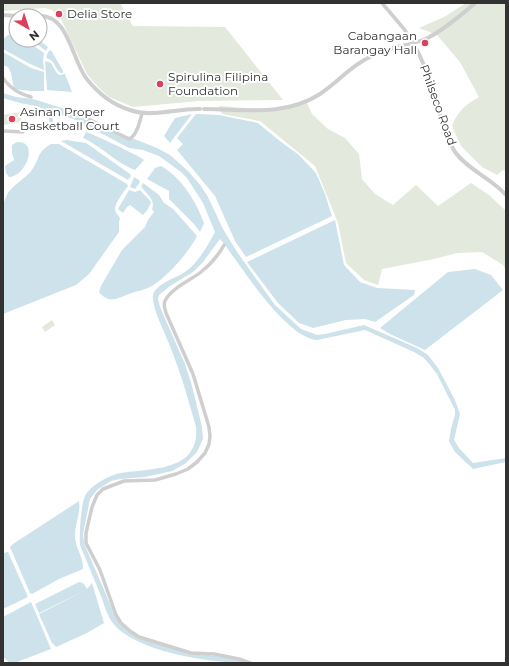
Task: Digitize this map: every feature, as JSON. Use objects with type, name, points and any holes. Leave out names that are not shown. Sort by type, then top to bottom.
[{"type":"street","name":"Philseco Road","points":[[382,3],[404,29],[424,65],[446,131],[455,152],[467,165],[496,184],[506,195]]},
{"type":"street","points":[[48,16],[58,23],[65,32],[80,69],[86,78],[106,97],[120,106],[142,113],[202,109],[255,110],[275,109],[299,104],[321,93],[364,60],[388,49],[413,43],[431,36],[475,3]]},
{"type":"street","points":[[3,78],[10,87],[31,97]]},
{"type":"street","points":[[66,108],[129,139],[132,137],[139,125],[142,113]]},
{"type":"street","points":[[3,131],[23,132]]},
{"type":"street","points":[[224,246],[208,266],[170,294],[165,300],[164,304],[166,313],[191,369],[209,427],[210,440],[205,453],[193,466],[170,477],[156,480],[124,481],[103,489],[97,495],[94,503],[86,529],[86,540],[100,570],[116,615],[121,623],[130,631],[139,637],[191,653],[219,655],[250,663]]},
{"type":"shaded area","points":[[3,3],[120,3],[133,26],[225,27],[283,100],[199,101],[133,107],[109,97],[87,74],[61,19],[52,10],[48,8],[8,8],[8,11],[3,11]]},
{"type":"shaded area","points":[[466,3],[506,3],[506,172],[503,170],[497,175],[482,167],[461,146],[452,126],[462,109],[479,97],[460,62],[437,35],[419,28],[446,16]]},
{"type":"shaded area","points":[[306,101],[312,114],[328,129],[345,138],[359,154],[362,179],[375,194],[393,205],[416,185],[438,206],[471,183],[489,195],[506,211],[506,270],[503,265],[482,252],[457,253],[382,269],[378,285],[364,280],[346,263],[338,223],[315,166],[260,121],[222,114],[219,106],[275,110]]},
{"type":"shaded area","points":[[20,112],[22,122],[3,125],[3,115]]},
{"type":"shaded area","points":[[52,320],[55,325],[45,332],[42,327]]},
{"type":"water","points":[[8,35],[8,48],[37,48],[44,53],[44,70],[3,49],[3,39]]},
{"type":"water","points":[[51,50],[63,73],[57,69],[52,61],[46,58],[48,52]]},
{"type":"water","points":[[3,52],[31,68],[44,72],[44,91],[14,89],[11,73],[8,67],[3,65]]},
{"type":"water","points":[[45,61],[51,63],[59,75],[65,74],[72,92],[47,90]]},
{"type":"water","points":[[3,93],[16,97],[33,99],[78,113],[170,155],[188,171],[201,186],[208,197],[223,229],[237,252],[275,305],[301,329],[317,335],[364,325],[417,348],[428,355],[438,368],[455,400],[460,414],[454,440],[459,448],[473,463],[506,458],[506,462],[473,469],[455,452],[449,441],[455,410],[437,374],[424,358],[365,330],[317,340],[306,337],[295,330],[272,307],[220,239],[203,262],[193,272],[170,286],[159,295],[158,299],[160,307],[185,364],[192,386],[202,427],[203,439],[197,452],[186,463],[172,471],[145,477],[111,481],[97,490],[90,499],[83,534],[84,543],[116,618],[138,637],[198,654],[233,658],[247,663],[214,661],[174,654],[137,641],[123,632],[112,622],[109,616],[80,545],[82,506],[85,496],[91,488],[101,481],[121,473],[171,465],[182,460],[190,452],[195,442],[196,427],[186,391],[156,312],[153,296],[154,292],[160,286],[182,274],[197,261],[215,232],[203,203],[187,178],[159,156],[143,150],[129,148],[76,120],[36,106],[3,98]]},
{"type":"water","points":[[192,114],[170,143],[164,136],[175,118]]},
{"type":"water","points":[[196,114],[219,115],[258,123],[299,155],[316,173],[332,216],[246,257],[235,241],[215,196],[177,150],[183,144],[177,138]]},
{"type":"water","points":[[86,132],[116,145],[144,160],[135,170],[130,168],[83,138]]},
{"type":"water","points":[[67,140],[86,143],[131,176],[128,180],[61,141]]},
{"type":"water","points":[[17,142],[24,143],[28,146],[28,158],[21,171],[9,177],[6,173],[5,166],[14,160],[12,145]]},
{"type":"water","points":[[51,144],[59,144],[127,184],[128,186],[115,206],[116,212],[120,218],[119,232],[89,274],[76,285],[3,314],[3,204],[10,190],[29,174],[40,154]]},
{"type":"water","points":[[161,166],[175,176],[187,190],[197,206],[204,223],[200,232],[169,199],[169,191],[147,179],[155,168]]},
{"type":"water","points":[[134,177],[140,182],[135,189],[130,187]]},
{"type":"water","points":[[143,183],[159,195],[164,203],[173,209],[197,236],[178,263],[158,282],[147,289],[116,299],[109,299],[99,292],[101,286],[122,250],[145,227],[154,212],[152,209],[152,200],[141,187]]},
{"type":"water","points":[[129,190],[135,192],[140,190],[151,202],[143,215],[130,205],[123,213],[118,209]]},
{"type":"water","points":[[335,220],[344,265],[360,282],[377,288],[415,290],[414,295],[375,322],[365,319],[346,320],[313,328],[299,323],[278,303],[247,262]]},
{"type":"water","points":[[475,269],[491,275],[503,290],[425,350],[380,328],[448,272]]},
{"type":"water","points":[[79,501],[75,540],[82,560],[83,569],[59,579],[32,594],[30,593],[10,547]]},
{"type":"water","points":[[8,552],[28,597],[3,609],[3,553]]},
{"type":"water","points":[[79,582],[83,583],[87,589],[92,583],[104,623],[87,633],[56,647],[52,643],[39,614],[86,590],[39,613],[35,604]]},
{"type":"water","points":[[31,602],[51,649],[17,662],[10,663],[3,657],[3,617]]},
{"type":"waterway","points":[[51,109],[51,121]]},
{"type":"place","name":"Delia Store","points":[[59,14]]},
{"type":"place","name":"Cabangaan Barangay Hall","points":[[425,43]]},
{"type":"place","name":"Spirulina Filipina Foundation","points":[[160,84]]},
{"type":"place","name":"Asinan Proper Basketball Court","points":[[12,119]]}]
